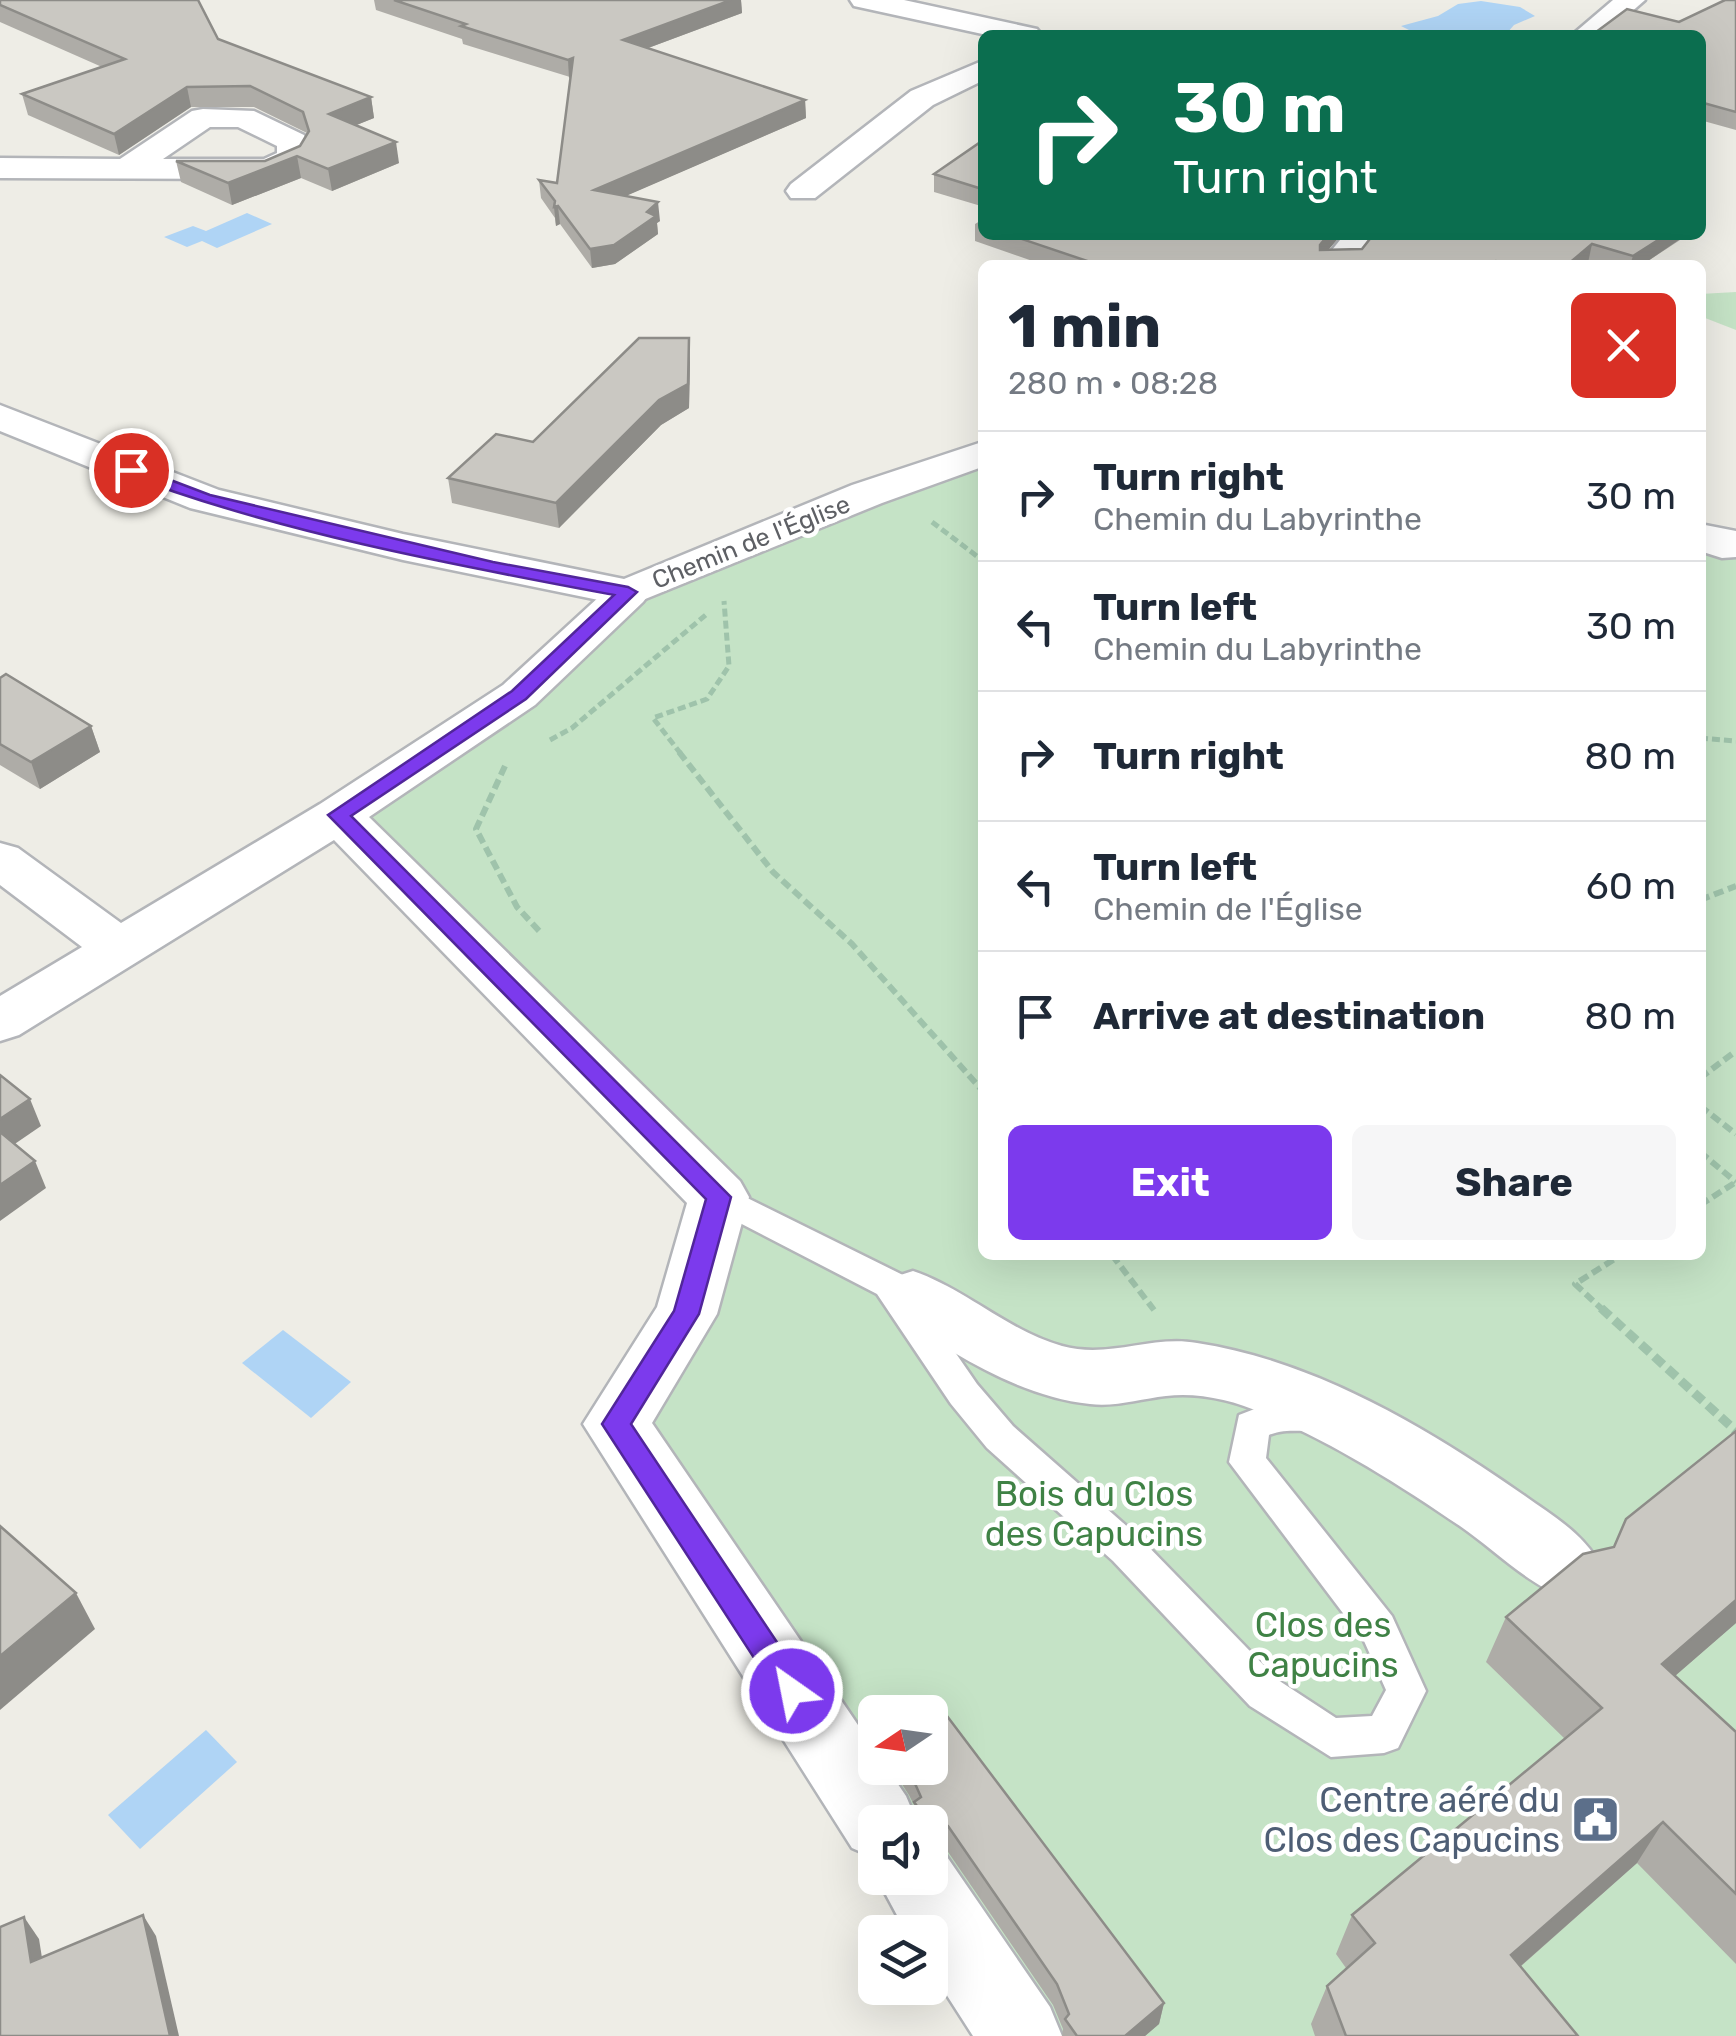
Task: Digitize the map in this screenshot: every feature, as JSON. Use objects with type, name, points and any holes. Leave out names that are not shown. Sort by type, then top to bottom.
[{"type":"street","points":[[864,0],[1004,30]]},
{"type":"street","points":[[1593,30],[1631,0]]},
{"type":"street","points":[[802,191],[922,98],[978,72]]},
{"type":"street","points":[[0,168],[128,168]]},
{"type":"street","points":[[1342,260],[1358,240]]},
{"type":"street","name":"Chemin de l'Église","points":[[0,417],[205,499],[454,558],[628,592],[867,494],[978,455]]},
{"type":"street","points":[[1706,539],[1722,545],[1736,544]]},
{"type":"street","points":[[0,1021],[338,815],[519,695],[628,592]]},
{"type":"street","points":[[338,815],[719,1197],[686,1314],[616,1424],[869,1805]]},
{"type":"street","points":[[0,860],[122,950]]},
{"type":"street","points":[[900,1289],[1020,1358],[1093,1378],[1191,1368],[1272,1388],[1396,1449],[1527,1534],[1566,1567]]},
{"type":"street","points":[[927,1895],[1021,2036]]},
{"type":"lane","points":[[719,1197],[900,1289],[964,1394],[1000,1437],[1126,1549],[1264,1694],[1330,1738],[1384,1734],[1406,1691],[1378,1629],[1247,1462],[1252,1426],[1283,1412],[1340,1421]]},
{"type":"path","points":[[539,746],[572,728],[724,600],[729,666],[707,699],[653,718],[774,872],[852,944],[978,1086]]},
{"type":"path","points":[[1706,738],[1736,740]]},
{"type":"path","points":[[506,764],[476,829],[516,906],[543,936]]},
{"type":"path","points":[[1706,898],[1736,886]]},
{"type":"path","points":[[1706,1074],[1736,1051]]},
{"type":"path","points":[[1706,1111],[1736,1134]]},
{"type":"path","points":[[1706,1157],[1736,1182],[1706,1201]]},
{"type":"path","points":[[1614,1260],[1575,1284],[1736,1432],[1720,1446]]},
{"type":"green space","points":[[1736,292],[1736,330],[1706,318],[1706,294]]},
{"type":"green space","name":"Clos des Capucins","points":[[978,456],[978,1260],[1706,1260],[1706,539],[1736,551],[1736,2036],[1021,2036],[948,1926],[948,1915],[941,1915],[927,1895],[948,1895],[948,1805],[869,1805],[616,1424],[719,1197],[338,815],[628,593]]},
{"type":"water","points":[[1481,1],[1520,7],[1535,16],[1510,30],[1409,30],[1401,26],[1438,16],[1458,4]]},
{"type":"water","points":[[247,213],[272,224],[217,248],[202,241],[187,247],[164,237],[193,226],[206,231]]},
{"type":"water","points":[[283,1330],[351,1382],[311,1418],[242,1363]]},
{"type":"water","points":[[206,1730],[237,1762],[140,1849],[108,1815]]},
{"type":"building","points":[[0,0],[198,0],[218,39],[371,97],[329,114],[396,142],[328,169],[297,156],[228,183],[176,161],[265,161],[300,146],[309,131],[303,112],[250,86],[187,87],[114,134],[22,94],[125,59],[0,5]]},
{"type":"building","points":[[394,0],[731,0],[623,40],[805,100],[594,190],[658,202],[647,212],[656,216],[614,245],[590,249],[558,206],[554,207],[555,201],[539,180],[557,183],[573,58],[568,60],[461,26],[466,24]]},
{"type":"building","points":[[1725,0],[1736,0],[1736,112],[1706,104],[1706,30],[1599,30],[1627,9],[1679,22]]},
{"type":"building","points":[[978,144],[978,188],[934,174]]},
{"type":"building","points":[[1025,240],[1324,240],[1320,250],[1362,249],[1369,240],[1658,240],[1633,256],[1592,244],[1573,260],[1084,260]]},
{"type":"building","points":[[639,338],[689,338],[688,384],[659,400],[556,503],[448,478],[496,434],[533,442]]},
{"type":"building","points":[[6,674],[91,726],[31,762],[0,744],[0,678]]},
{"type":"building","points":[[0,1075],[30,1099],[0,1119]]},
{"type":"building","points":[[0,1132],[35,1161],[0,1185]]},
{"type":"building","name":"Clos des Capucins","points":[[1736,1431],[1736,1600],[1662,1664],[1736,1732],[1736,1894],[1663,1822],[1511,1955],[1578,2036],[1346,2036],[1327,1986],[1375,1943],[1352,1915],[1602,1708],[1506,1617],[1583,1554],[1614,1547],[1626,1519]]},
{"type":"building","points":[[0,1526],[76,1593],[0,1656]]},
{"type":"building","points":[[948,1717],[1164,2003],[1125,2036],[1077,2036],[1065,2019],[1069,2014],[1057,1984],[948,1826],[948,1805],[916,1805],[914,1802],[921,1797],[916,1785],[948,1785]]},
{"type":"building","points":[[143,1915],[170,2036],[0,2036],[0,1927],[24,1917],[31,1962]]},
{"type":"place","name":"Centre aéré du Clos des Capucins","points":[[1595,1820]]},
{"type":"route","points":[[131,470],[205,499],[523,574],[628,592],[519,695],[338,815],[552,1025],[719,1197],[686,1314],[616,1424],[792,1691]]},
{"type":"park label","name":"Bois du Clos des Capucins","points":[[1094,1514]]}]
